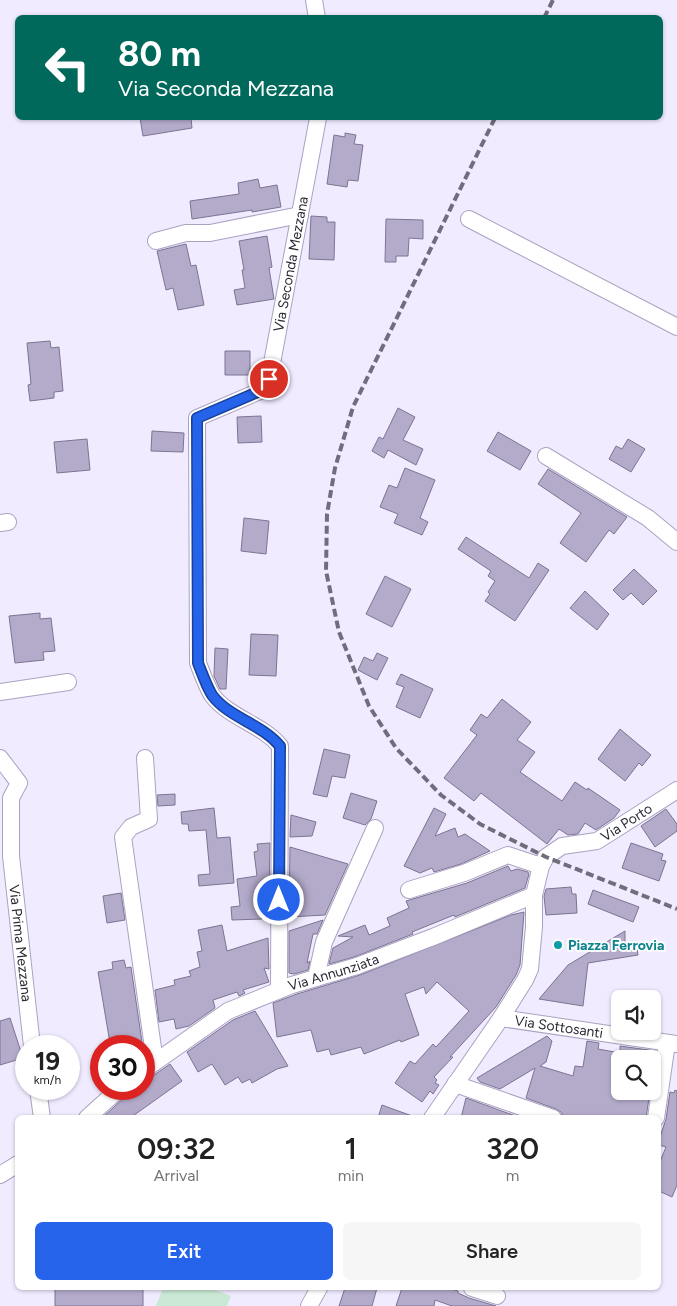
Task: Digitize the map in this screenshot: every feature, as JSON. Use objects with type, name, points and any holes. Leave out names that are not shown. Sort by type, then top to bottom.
[{"type":"street","points":[[314,0],[316,15]]},
{"type":"street","name":"Via Seconda Mezzana","points":[[279,990],[280,746],[273,738],[225,707],[212,695],[198,663],[197,418],[260,391],[269,379],[318,120]]},
{"type":"street","points":[[156,241],[186,234],[210,233],[300,215]]},
{"type":"street","points":[[469,219],[677,327]]},
{"type":"street","points":[[546,456],[648,518],[677,542]]},
{"type":"street","points":[[0,692],[68,682]]},
{"type":"street","name":"Via Prima Mezzana","points":[[0,758],[6,774],[19,783],[11,798],[11,856],[31,1035]]},
{"type":"street","points":[[145,758],[150,819],[131,827],[123,837],[145,1035]]},
{"type":"street","name":"Via Porto","points":[[543,862],[562,846],[597,841],[677,790]]},
{"type":"street","points":[[316,978],[324,942],[375,828]]},
{"type":"street","points":[[409,890],[464,873],[508,854],[543,862],[534,895],[533,946],[530,969],[502,1018]]},
{"type":"street","name":"Via Annunziata","points":[[155,1062],[228,1010],[279,990],[357,966],[534,895]]},
{"type":"street","name":"Via Sottosanti","points":[[434,1115],[502,1018],[672,1044]]},
{"type":"street","points":[[657,1115],[672,1044]]},
{"type":"street","points":[[455,1084],[544,1115]]},
{"type":"street","points":[[40,1100],[42,1115]]},
{"type":"street","points":[[90,1115],[107,1100]]},
{"type":"street","points":[[0,1175],[15,1166]]},
{"type":"street","points":[[309,1306],[318,1290]]},
{"type":"street","points":[[478,1290],[497,1296]]},
{"type":"green space","points":[[162,1290],[215,1290],[231,1296],[227,1306],[156,1306]]},
{"type":"building","points":[[140,120],[191,120],[192,128],[143,136]]},
{"type":"building","points":[[345,133],[356,135],[354,144],[363,145],[358,181],[348,180],[347,187],[327,184],[334,135],[345,137]]},
{"type":"building","points":[[258,179],[260,188],[277,185],[281,207],[192,219],[190,201],[239,194],[238,183]]},
{"type":"building","points":[[311,216],[327,217],[327,222],[335,222],[334,260],[309,259]]},
{"type":"building","points":[[386,219],[423,220],[423,239],[409,238],[408,256],[396,256],[396,262],[385,262]]},
{"type":"building","points":[[267,236],[272,267],[269,268],[274,299],[237,305],[234,290],[245,288],[239,241]]},
{"type":"building","points":[[186,244],[191,266],[196,265],[204,305],[178,310],[173,288],[166,290],[157,251]]},
{"type":"building","points":[[50,341],[51,348],[59,347],[63,391],[54,392],[54,398],[30,401],[28,385],[31,384],[27,343]]},
{"type":"building","points":[[225,351],[250,351],[250,375],[225,375]]},
{"type":"building","points":[[398,408],[415,417],[403,440],[423,449],[416,465],[388,450],[384,458],[372,451],[379,437],[383,439]]},
{"type":"building","points":[[261,416],[262,442],[238,443],[237,417]]},
{"type":"building","points":[[152,431],[184,433],[183,452],[151,451]]},
{"type":"building","points":[[498,432],[531,451],[520,470],[487,451]]},
{"type":"building","points":[[87,439],[90,470],[57,473],[54,442]]},
{"type":"building","points":[[628,439],[645,449],[631,472],[609,459],[616,446],[622,449]]},
{"type":"building","points":[[405,468],[435,480],[420,518],[428,522],[422,535],[394,523],[398,514],[380,507],[389,485],[397,488]]},
{"type":"building","points":[[548,469],[627,517],[614,534],[609,530],[586,562],[560,543],[581,513],[538,484]]},
{"type":"building","points":[[244,518],[269,521],[266,554],[241,551]]},
{"type":"building","points":[[466,537],[529,578],[538,563],[549,570],[515,621],[485,601],[495,581],[488,576],[491,571],[458,549]]},
{"type":"building","points":[[634,569],[657,591],[643,605],[631,593],[623,600],[613,590]]},
{"type":"building","points":[[385,576],[411,589],[392,627],[366,614]]},
{"type":"building","points":[[585,591],[609,614],[597,630],[570,608]]},
{"type":"building","points":[[40,613],[40,619],[51,618],[55,651],[43,652],[44,660],[15,663],[9,616]]},
{"type":"building","points":[[251,634],[278,635],[276,676],[249,675]]},
{"type":"building","points":[[215,648],[228,649],[226,689],[220,689],[214,676]]},
{"type":"building","points":[[377,653],[388,658],[377,680],[358,670],[364,657],[373,661]]},
{"type":"building","points":[[401,674],[433,689],[420,718],[396,707],[404,687],[396,684]]},
{"type":"building","points":[[502,699],[531,722],[517,740],[535,752],[520,772],[562,801],[575,782],[587,790],[588,788],[620,810],[614,818],[596,830],[585,823],[578,834],[568,835],[559,829],[547,844],[481,793],[474,801],[444,778],[477,735],[470,730],[481,714],[487,718]]},
{"type":"building","points":[[620,729],[651,755],[642,766],[639,763],[625,781],[598,759]]},
{"type":"building","points":[[324,749],[350,755],[345,778],[332,776],[327,797],[313,794]]},
{"type":"building","points":[[351,793],[377,801],[371,819],[365,825],[343,818]]},
{"type":"building","points":[[175,794],[175,805],[158,806],[157,795]]},
{"type":"building","points":[[214,808],[217,838],[230,837],[234,883],[199,886],[198,875],[210,874],[206,830],[189,831],[188,824],[182,824],[181,812]]},
{"type":"building","points":[[434,808],[446,814],[435,836],[455,828],[458,837],[465,834],[490,851],[461,864],[434,872],[432,868],[420,873],[404,866]]},
{"type":"building","points":[[666,809],[677,824],[677,831],[655,847],[641,826]]},
{"type":"building","points":[[291,815],[316,822],[312,836],[290,837]]},
{"type":"building","points":[[270,843],[269,891],[260,892],[262,919],[232,920],[231,907],[240,906],[237,879],[257,876],[254,852],[258,851],[257,844]]},
{"type":"building","points":[[631,843],[663,854],[661,860],[666,861],[659,881],[622,868]]},
{"type":"building","points":[[290,847],[348,864],[325,915],[289,917]]},
{"type":"building","points":[[508,866],[511,871],[517,869],[528,872],[525,888],[455,917],[454,915],[412,932],[413,934],[354,957],[329,964],[333,948],[353,937],[338,936],[365,925],[369,935],[390,926],[387,918],[409,908],[406,901],[467,883]]},
{"type":"building","points":[[571,887],[572,894],[576,894],[577,913],[546,915],[544,896],[546,889]]},
{"type":"building","points":[[593,890],[639,907],[633,922],[588,904]]},
{"type":"building","points":[[121,893],[125,920],[107,923],[103,896]]},
{"type":"building","points":[[524,912],[520,965],[516,975],[496,1007],[434,1077],[437,1080],[435,1083],[439,1085],[433,1094],[430,1091],[422,1102],[395,1083],[410,1061],[415,1064],[433,1044],[436,1047],[469,1011],[437,982],[426,994],[424,987],[405,994],[419,1035],[401,1042],[400,1040],[364,1054],[361,1047],[331,1055],[329,1049],[317,1052],[311,1030],[277,1037],[273,1003],[360,975],[511,915]]},
{"type":"building","points":[[323,920],[317,934],[313,934],[307,963],[310,961],[308,970],[294,974],[289,973],[289,931]]},
{"type":"building","points":[[222,925],[227,951],[268,938],[269,969],[264,968],[269,982],[243,990],[245,993],[239,996],[237,992],[213,1000],[215,1008],[189,1026],[176,1029],[174,1019],[159,1022],[155,990],[175,985],[174,980],[191,976],[189,971],[200,967],[197,952],[202,951],[198,930]]},
{"type":"building","points":[[625,931],[625,943],[636,942],[638,955],[588,963],[583,1006],[539,999],[568,965]]},
{"type":"building","points":[[124,960],[126,968],[131,967],[141,1035],[109,1035],[98,972],[113,969],[112,962]]},
{"type":"building","points":[[255,1011],[288,1066],[277,1069],[252,1083],[250,1079],[242,1083],[238,1077],[225,1085],[212,1064],[198,1072],[187,1052],[233,1020]]},
{"type":"building","points":[[10,1018],[16,1035],[15,1060],[0,1065],[0,1021]]},
{"type":"building","points":[[547,1036],[552,1041],[546,1062],[540,1066],[573,1076],[575,1066],[583,1067],[587,1041],[599,1043],[598,1049],[611,1051],[611,1100],[649,1100],[646,1115],[562,1115],[556,1109],[526,1098],[535,1068],[500,1089],[480,1082],[477,1078]]},
{"type":"building","points":[[620,1046],[649,1050],[620,1050]]},
{"type":"building","points":[[170,1064],[182,1081],[134,1115],[105,1115],[122,1100],[155,1100],[155,1074]]},
{"type":"building","points":[[675,1090],[677,1091],[677,1185],[672,1197],[661,1192],[661,1159],[666,1147],[661,1146],[661,1134],[666,1119],[670,1092],[674,1093]]},
{"type":"building","points":[[466,1098],[513,1115],[462,1115]]},
{"type":"building","points":[[382,1105],[409,1115],[379,1115]]},
{"type":"building","points":[[55,1290],[143,1290],[143,1306],[55,1306]]},
{"type":"building","points":[[344,1290],[376,1290],[372,1306],[339,1306]]},
{"type":"building","points":[[401,1290],[455,1290],[469,1298],[496,1306],[452,1306],[435,1300],[434,1306],[396,1306]]},
{"type":"railway","points":[[546,15],[553,0]]},
{"type":"railway","points":[[494,120],[353,407],[335,468],[327,514],[326,571],[339,632],[369,706],[396,748],[441,795],[480,824],[546,857],[677,909]]},
{"type":"place","name":"Piazza Ferrovia","points":[[558,945]]},
{"type":"route","points":[[269,379],[260,391],[197,418],[198,663],[212,695],[225,707],[273,738],[280,746],[278,809],[279,900]]}]
